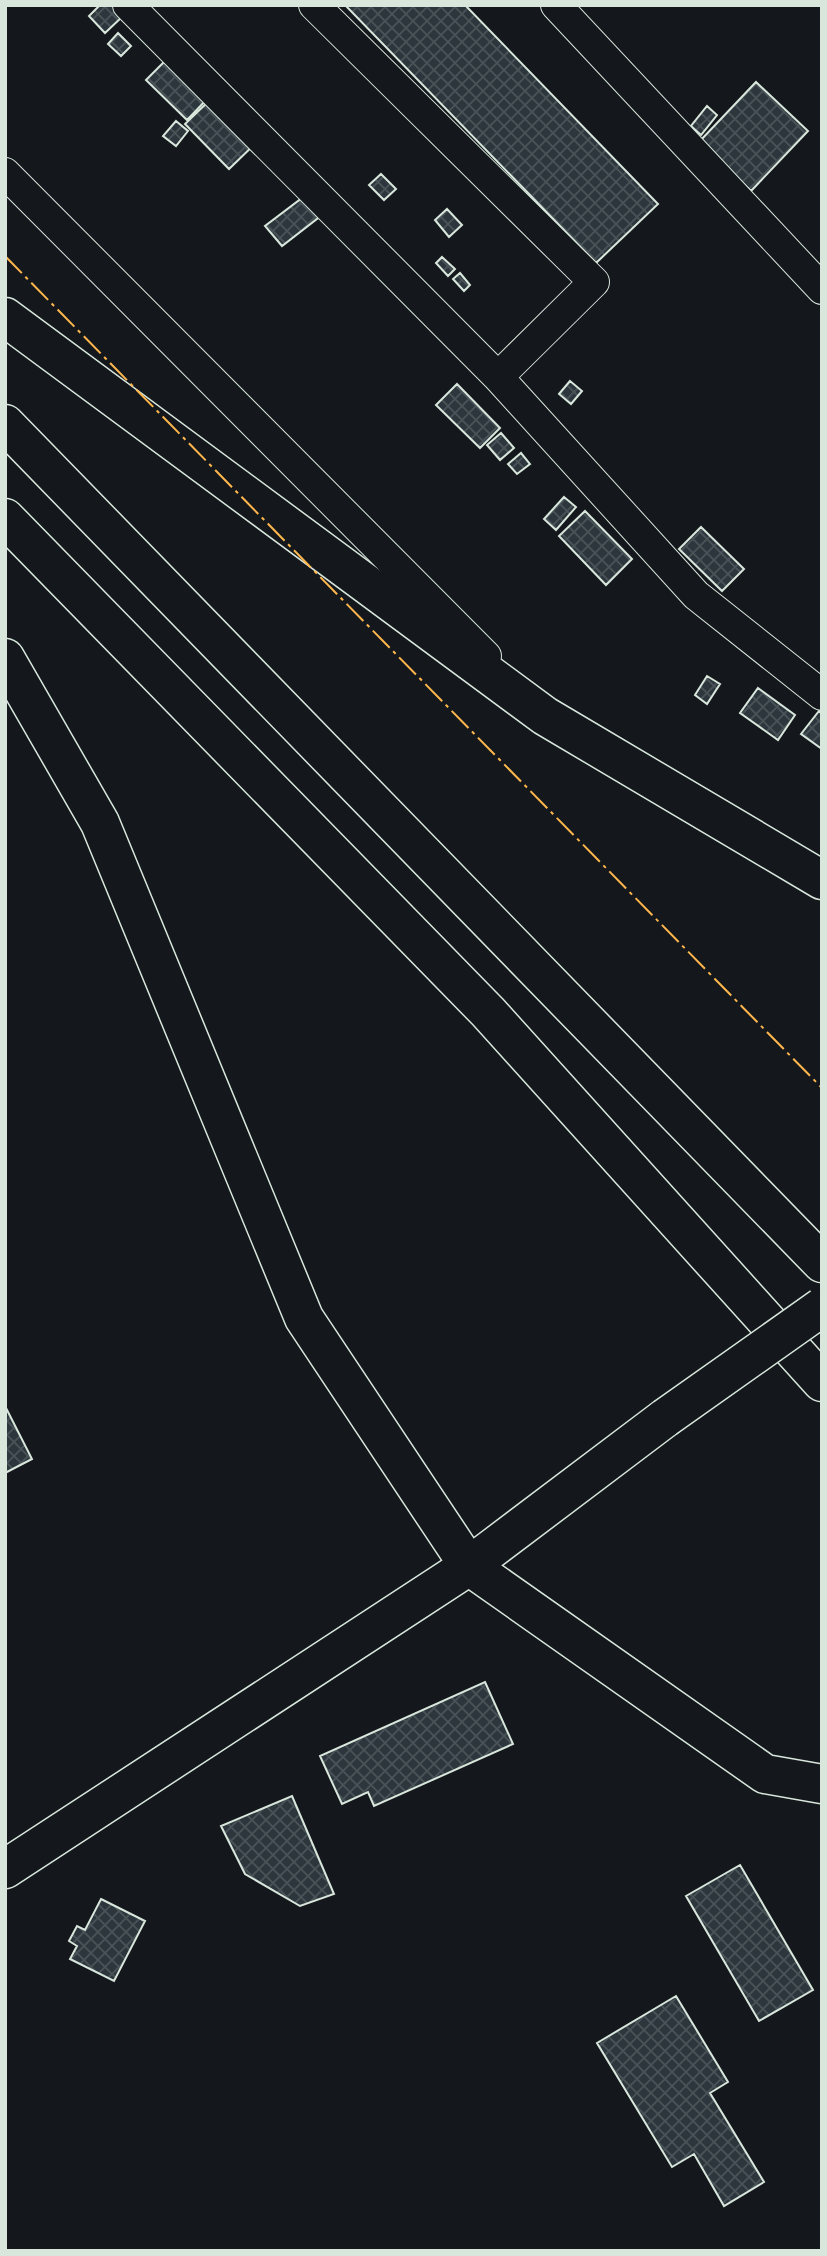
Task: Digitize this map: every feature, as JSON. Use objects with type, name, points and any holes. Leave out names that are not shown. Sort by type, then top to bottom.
[{"type":"main road","points":[[5,317],[545,716],[822,880]]},
{"type":"main road","points":[[5,424],[822,1263]]},
{"type":"main road","points":[[5,518],[488,1012],[822,1382]]},
{"type":"main road","points":[[5,658],[100,822],[304,1318],[470,1566],[765,1774],[822,1784]]},
{"type":"main road","points":[[5,1870],[470,1566],[664,1418],[822,1307]]},
{"type":"street","points":[[128,5],[498,377],[696,594],[822,695]]},
{"type":"street","points":[[314,5],[594,282],[498,377]]},
{"type":"street","points":[[556,5],[822,289]]},
{"type":"street","points":[[5,173],[545,716]]},
{"type":"building","points":[[100,5],[113,5],[123,16],[105,33],[89,16]]},
{"type":"building","points":[[345,5],[465,5],[658,204],[596,263]]},
{"type":"building","points":[[118,33],[131,46],[121,56],[108,44]]},
{"type":"building","points":[[169,57],[209,97],[187,120],[146,80]]},
{"type":"building","points":[[756,82],[808,131],[751,191],[699,142]]},
{"type":"building","points":[[213,97],[257,142],[229,169],[185,124]]},
{"type":"building","points":[[707,106],[717,115],[701,135],[691,126]]},
{"type":"building","points":[[176,121],[188,131],[176,146],[163,136]]},
{"type":"building","points":[[381,174],[396,189],[384,200],[369,185]]},
{"type":"building","points":[[306,195],[322,215],[282,246],[265,226]]},
{"type":"building","points":[[447,209],[462,225],[449,237],[435,220]]},
{"type":"building","points":[[442,257],[455,269],[448,276],[436,263]]},
{"type":"building","points":[[460,273],[470,285],[464,291],[453,279]]},
{"type":"building","points":[[570,381],[582,391],[571,404],[559,394]]},
{"type":"building","points":[[457,384],[500,428],[480,448],[436,405]]},
{"type":"building","points":[[501,433],[514,448],[500,460],[487,445]]},
{"type":"building","points":[[521,453],[530,464],[517,474],[508,464]]},
{"type":"building","points":[[564,497],[576,507],[556,530],[544,519]]},
{"type":"building","points":[[585,511],[632,559],[606,585],[559,536]]},
{"type":"building","points":[[701,527],[744,569],[722,591],[679,549]]},
{"type":"building","points":[[707,676],[720,684],[707,704],[695,695]]},
{"type":"building","points":[[758,688],[795,715],[778,740],[740,713]]},
{"type":"building","points":[[819,711],[822,714],[822,749],[801,734]]},
{"type":"building","points":[[5,1406],[32,1459],[5,1473]]},
{"type":"building","points":[[485,1682],[513,1744],[374,1806],[368,1792],[342,1804],[320,1756]]},
{"type":"building","points":[[292,1796],[334,1894],[300,1906],[245,1874],[221,1826]]},
{"type":"building","points":[[740,1865],[813,1990],[759,2021],[686,1896]]},
{"type":"building","points":[[101,1899],[145,1921],[114,1981],[70,1959],[77,1946],[69,1941],[77,1926],[85,1930]]},
{"type":"building","points":[[676,1996],[728,2082],[710,2093],[764,2182],[724,2206],[694,2154],[672,2167],[597,2043]]},
{"type":"power","points":[[5,256],[822,1088]]}]
